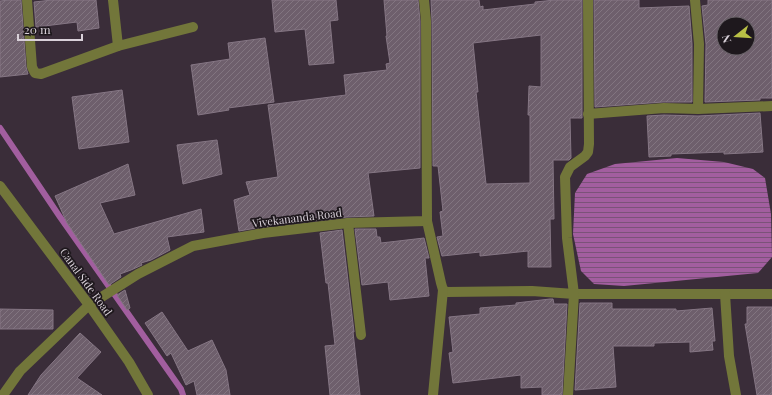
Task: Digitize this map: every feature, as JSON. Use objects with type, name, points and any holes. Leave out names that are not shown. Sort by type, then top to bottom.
[{"type":"street","points":[[27,0],[32,67],[35,73],[41,74],[118,46],[193,27]]},
{"type":"street","points":[[112,0],[118,46]]},
{"type":"street","points":[[424,0],[426,21],[427,221],[443,290],[433,395]]},
{"type":"street","points":[[568,395],[574,294],[566,238],[565,177],[570,167],[588,152],[588,0]]},
{"type":"street","points":[[695,0],[699,44],[698,109]]},
{"type":"street","points":[[588,114],[664,108],[698,109],[772,106]]},
{"type":"street","name":"Canal Side Road","points":[[0,186],[92,303],[148,395]]},
{"type":"street","name":"Vivekananda Road","points":[[3,395],[20,371],[92,303],[138,274],[193,246],[263,233],[348,223],[427,221]]},
{"type":"street","points":[[348,223],[362,335]]},
{"type":"street","points":[[443,290],[448,292],[532,291],[574,294],[772,294]]},
{"type":"street","points":[[724,294],[729,356],[736,395]]},
{"type":"shaded area","points":[[677,158],[724,162],[753,169],[765,178],[771,214],[772,257],[758,273],[624,286],[594,284],[581,271],[573,234],[575,193],[587,174],[615,164]]},
{"type":"building","points":[[21,0],[26,67],[28,74],[0,77],[0,1]]},
{"type":"building","points":[[52,0],[96,0],[99,28],[78,31],[77,22],[36,27],[34,2]]},
{"type":"building","points":[[272,0],[336,0],[338,20],[330,21],[334,63],[309,65],[305,29],[275,32]]},
{"type":"building","points":[[384,0],[418,0],[420,21],[420,168],[368,173],[374,216],[347,217],[239,231],[234,200],[250,195],[246,182],[278,177],[268,105],[346,95],[344,75],[387,70],[386,64],[390,63],[386,36]]},
{"type":"building","points":[[431,0],[479,0],[480,7],[483,6],[483,10],[535,4],[535,2],[582,0],[582,118],[570,118],[571,158],[569,160],[553,160],[554,219],[550,219],[551,267],[528,267],[528,251],[480,256],[480,252],[442,256],[437,237],[443,236],[440,212],[443,211],[438,166],[433,166]],"holes":[[[541,35],[541,87],[529,86],[528,115],[530,115],[530,183],[486,184],[476,92],[478,92],[473,43]]]},
{"type":"building","points":[[594,0],[639,0],[639,8],[689,6],[692,44],[692,102],[663,102],[595,107]]},
{"type":"building","points":[[708,0],[772,0],[772,98],[760,98],[760,100],[705,102],[706,44],[702,6],[708,5]]},
{"type":"building","points":[[265,38],[274,102],[228,108],[229,110],[198,115],[191,65],[230,59],[228,43]]},
{"type":"building","points":[[122,90],[129,142],[79,149],[72,97]]},
{"type":"building","points":[[760,113],[763,152],[671,154],[671,156],[649,157],[647,116],[698,116]]},
{"type":"building","points":[[217,140],[222,174],[183,184],[177,145]]},
{"type":"building","points":[[128,164],[135,195],[100,203],[114,234],[201,209],[204,232],[167,237],[170,250],[151,260],[141,263],[142,265],[120,274],[121,277],[109,285],[67,223],[55,196]]},
{"type":"building","points":[[355,229],[376,229],[377,237],[380,237],[381,243],[424,238],[429,258],[425,258],[429,296],[390,300],[388,282],[362,285]]},
{"type":"building","points":[[342,230],[360,395],[330,395],[325,346],[335,345],[328,283],[326,283],[320,233]]},
{"type":"building","points":[[125,290],[130,308],[127,310],[117,295]]},
{"type":"building","points":[[553,299],[554,304],[567,304],[562,395],[542,395],[542,387],[521,388],[521,375],[453,383],[449,353],[453,352],[449,317],[480,314],[480,308],[516,305],[516,303]]},
{"type":"building","points":[[580,303],[612,303],[612,309],[676,309],[676,311],[712,308],[715,341],[712,341],[713,350],[690,352],[690,342],[654,343],[654,346],[613,346],[616,387],[575,390]]},
{"type":"building","points":[[747,307],[772,307],[772,395],[757,395],[745,324],[747,324]]},
{"type":"building","points":[[0,309],[53,310],[53,329],[0,329]]},
{"type":"building","points":[[162,312],[188,351],[212,340],[226,370],[230,395],[197,395],[194,381],[186,385],[171,353],[167,356],[145,323]]},
{"type":"building","points":[[80,333],[101,352],[77,378],[102,395],[28,395],[41,375]]},
{"type":"waterway","points":[[0,128],[60,217],[181,389],[183,395]]}]
